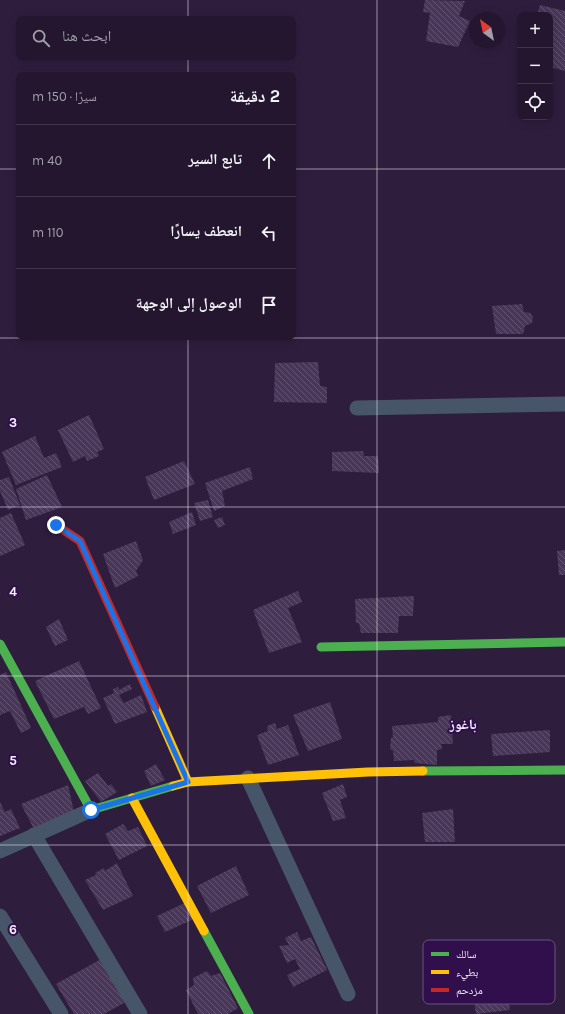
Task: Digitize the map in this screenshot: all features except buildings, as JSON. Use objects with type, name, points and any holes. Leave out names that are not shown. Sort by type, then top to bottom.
[{"type":"street","points":[[357,408],[565,404]]},
{"type":"street","points":[[56,525],[80,541],[188,782]]},
{"type":"street","points":[[321,647],[565,642]]},
{"type":"street","points":[[0,644],[91,810]]},
{"type":"street","points":[[0,851],[91,810],[188,782],[368,772],[565,770]]},
{"type":"street","points":[[248,778],[348,994]]},
{"type":"street","points":[[132,798],[249,1014]]},
{"type":"street","points":[[34,835],[140,1014]]},
{"type":"street","points":[[0,916],[61,1014]]},
{"type":"traffic: fast","points":[[321,647],[565,642]]},
{"type":"traffic: fast","points":[[0,644],[91,810],[173,786]]},
{"type":"traffic: fast","points":[[423,771],[565,770]]},
{"type":"traffic: fast","points":[[204,931],[249,1014]]},
{"type":"traffic: slow","points":[[155,707],[188,782]]},
{"type":"traffic: slow","points":[[173,786],[188,782],[368,772],[423,771]]},
{"type":"traffic: slow","points":[[132,798],[204,931]]},
{"type":"traffic: jam","points":[[56,525],[80,541],[155,707]]},
{"type":"district","name":"باغوز","points":[[463,724]]},
{"type":"route","points":[[56,525],[80,541],[188,782],[91,810]]}]
